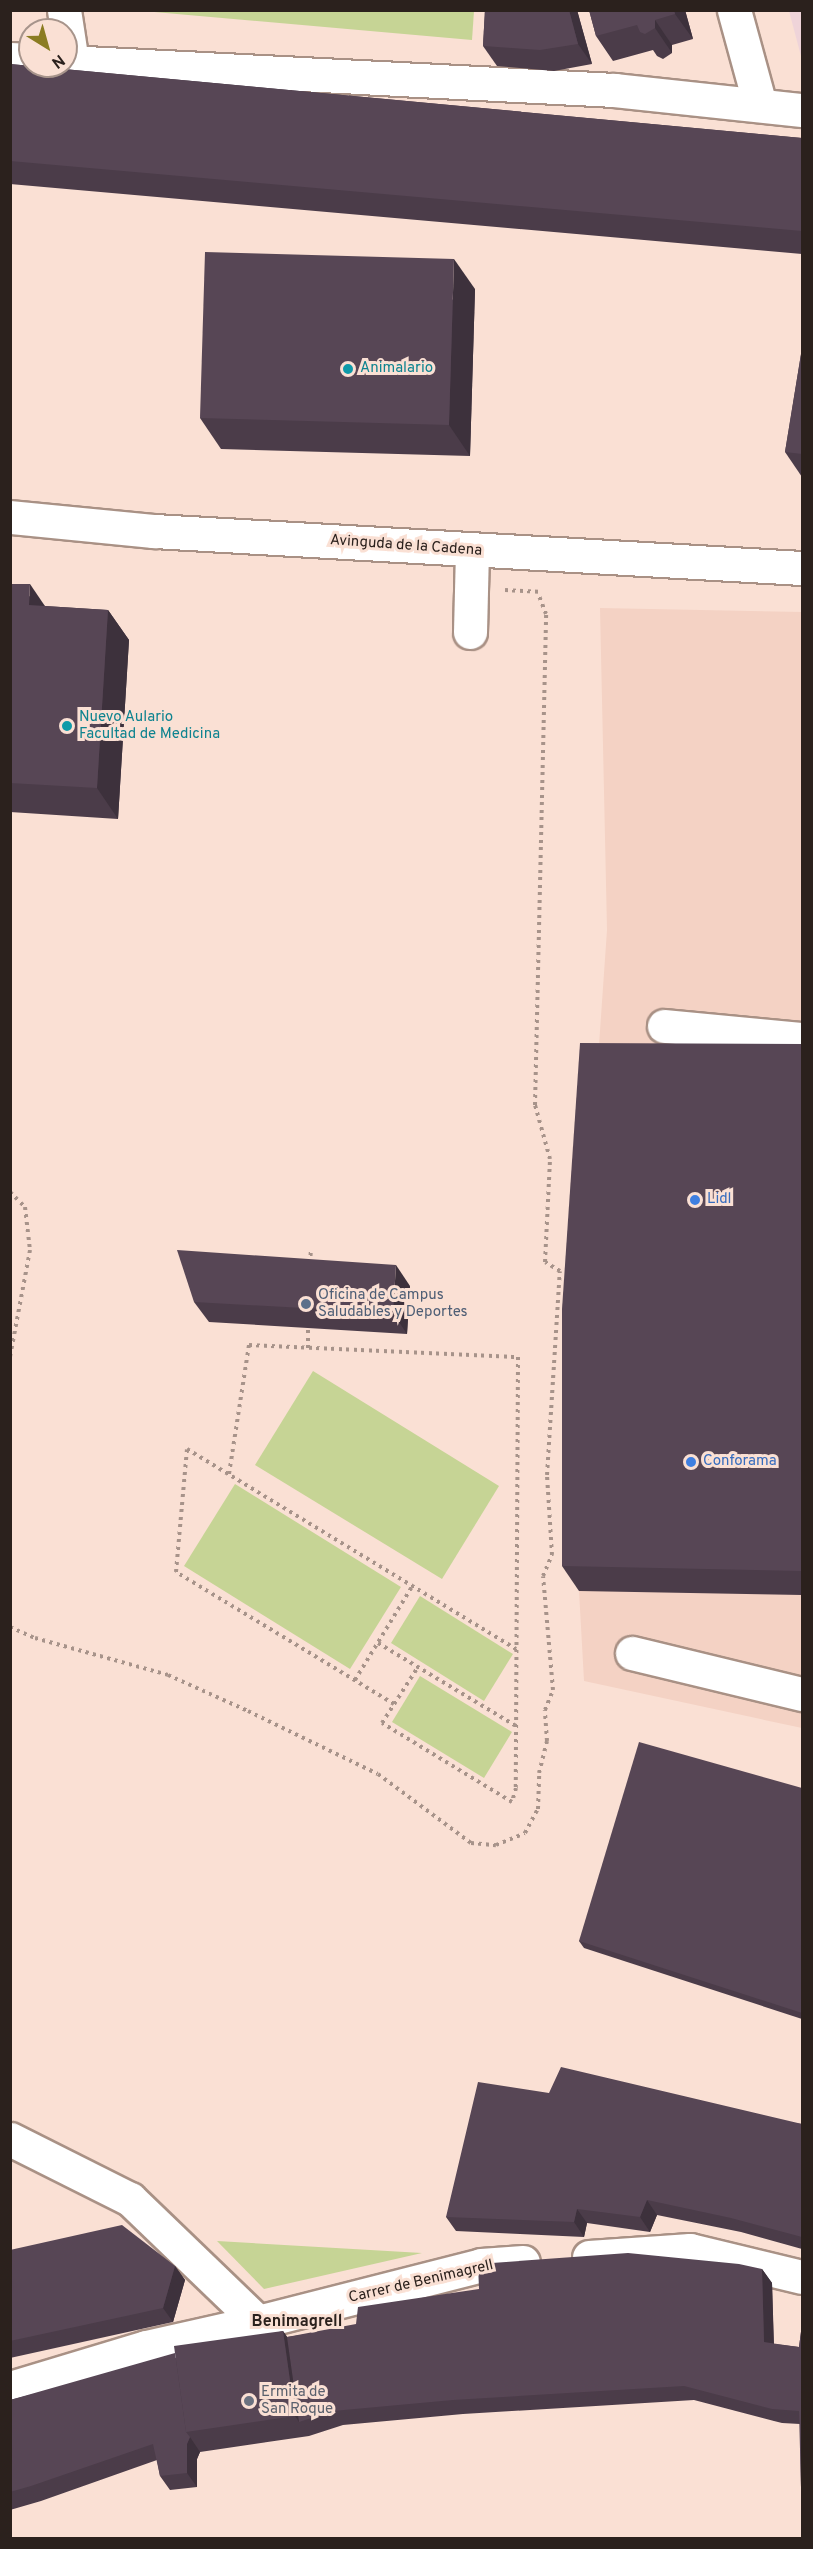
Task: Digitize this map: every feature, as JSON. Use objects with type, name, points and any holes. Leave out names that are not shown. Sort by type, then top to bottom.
[{"type":"street","points":[[734,10],[760,105]]},
{"type":"street","points":[[78,62],[614,90],[801,109]]},
{"type":"street","name":"Avinguda de la Cadena","points":[[10,517],[154,531],[472,551],[802,568]]},
{"type":"street","points":[[470,632],[472,551]]},
{"type":"street","points":[[664,1026],[802,1039]]},
{"type":"street","points":[[632,1653],[802,1694]]},
{"type":"street","points":[[10,2139],[130,2199],[258,2322]]},
{"type":"street","name":"Carrer de Benimagrell","points":[[10,2388],[146,2347],[258,2322],[481,2265],[690,2250],[802,2277]]},
{"type":"path","points":[[10,1627],[35,1638],[168,1675],[248,1711],[378,1774],[471,1843],[496,1845],[525,1833],[538,1809],[539,1773],[547,1742],[545,1710],[553,1690],[543,1576],[552,1555],[547,1475],[560,1271],[545,1263],[549,1159],[535,1105],[546,614],[538,592]]},
{"type":"path","points":[[10,1192],[25,1207],[30,1250],[10,1357]]},
{"type":"path","points":[[310,1269],[311,1248]]},
{"type":"path","points":[[308,1327],[308,1348]]},
{"type":"path","points":[[229,1474],[249,1346],[518,1357],[517,1726],[516,1788],[512,1802],[382,1723],[418,1667]]},
{"type":"path","points":[[394,1704],[176,1572],[187,1449],[517,1649]]},
{"type":"path","points":[[355,1680],[413,1585]]},
{"type":"path","points":[[378,1643],[517,1726]]},
{"type":"shaded area","points":[[789,11],[802,11],[802,60]]},
{"type":"shaded area","points":[[600,608],[802,612],[802,1728],[584,1681],[579,1591],[579,1333],[607,930]]},
{"type":"green space","points":[[143,11],[474,11],[472,40]]},
{"type":"green space","points":[[313,1371],[499,1486],[442,1579],[255,1465]]},
{"type":"green space","points":[[235,1484],[401,1587],[350,1669],[184,1566]]},
{"type":"green space","points":[[420,1596],[513,1654],[484,1701],[391,1643]]},
{"type":"green space","points":[[420,1676],[512,1732],[484,1778],[392,1722]]},
{"type":"green space","points":[[217,2241],[422,2253],[264,2289]]},
{"type":"building","points":[[485,10],[569,10],[578,44],[540,50],[483,46]]},
{"type":"building","points":[[589,10],[674,10],[675,14],[655,20],[655,28],[645,34],[640,32],[637,25],[596,36]]},
{"type":"building","points":[[10,64],[18,65],[18,78],[78,78],[78,70],[802,138],[802,231],[10,161]]},
{"type":"building","name":"Animalario","points":[[205,252],[454,259],[449,425],[200,418]]},
{"type":"building","points":[[802,348],[802,454],[785,452]]},
{"type":"building","name":"Nuevo Aulario Facultad de Medicina","points":[[10,584],[30,584],[29,605],[108,610],[97,788],[10,783]]},
{"type":"building","points":[[580,1043],[802,1044],[802,1571],[562,1566],[562,1309]]},
{"type":"building","points":[[177,1250],[396,1265],[393,1313],[194,1302]]},
{"type":"building","points":[[639,1742],[802,1788],[802,2013],[579,1941]]},
{"type":"building","points":[[561,2067],[802,2124],[802,2237],[731,2218],[647,2200],[640,2217],[577,2209],[574,2222],[446,2217],[478,2082],[549,2093]]},
{"type":"building","points":[[122,2225],[175,2266],[163,2308],[10,2341],[10,2250]]},
{"type":"building","points":[[628,2253],[739,2264],[762,2269],[764,2342],[799,2347],[802,2324],[802,2489],[799,2411],[772,2409],[684,2386],[453,2400],[333,2411],[299,2422],[287,2337],[356,2324],[358,2307],[479,2289],[478,2264]]},
{"type":"building","name":"Ermita de San Roque","points":[[283,2331],[295,2416],[186,2432],[174,2346]]},
{"type":"building","points":[[175,2353],[186,2432],[190,2437],[187,2444],[187,2473],[160,2476],[153,2444],[10,2492],[10,2400]]},
{"type":"place","name":"Animalario","points":[[348,369]]},
{"type":"place","name":"Nuevo Aulario Facultad de Medicina","points":[[67,726]]},
{"type":"place","name":"Lidl","points":[[695,1200]]},
{"type":"place","name":"Oficina de Campus Saludables y Deportes","points":[[306,1304]]},
{"type":"place","name":"Conforama","points":[[691,1462]]},
{"type":"place","name":"Ermita de San Roque","points":[[249,2401]]},
{"type":"district","name":"Benimagrell","points":[[297,2322]]}]
